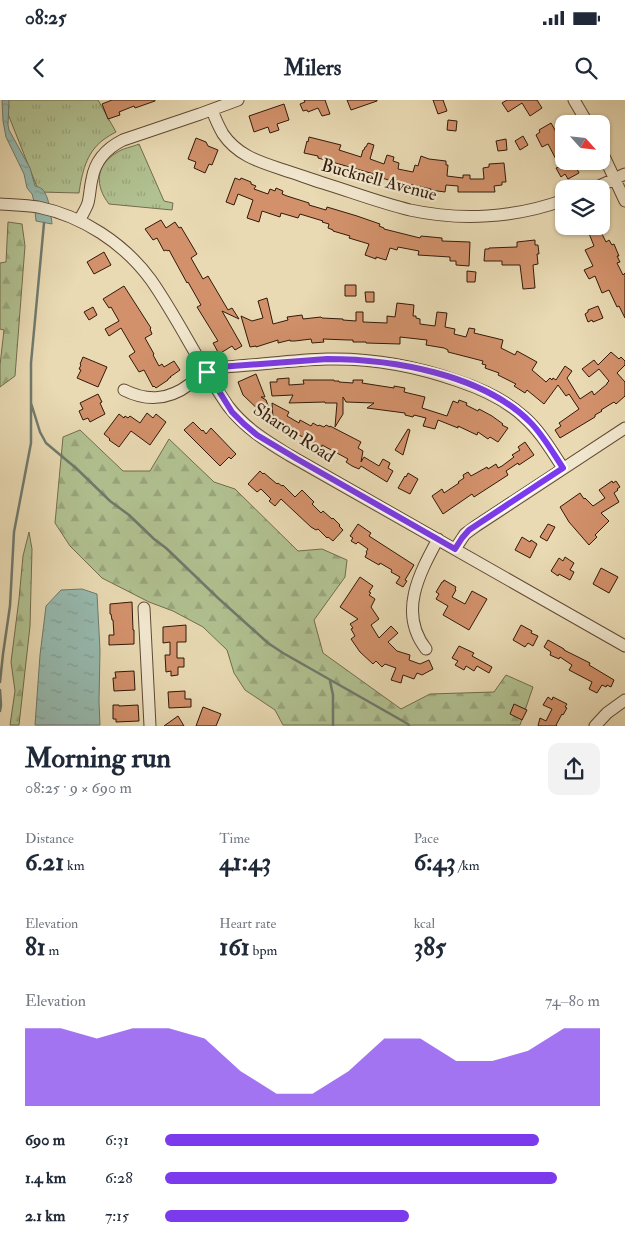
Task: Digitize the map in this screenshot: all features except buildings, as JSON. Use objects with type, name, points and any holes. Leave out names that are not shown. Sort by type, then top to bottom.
[{"type":"street","points":[[79,221],[88,202],[94,172],[99,160],[116,143],[238,100]]},
{"type":"street","points":[[574,100],[583,115]]},
{"type":"street","name":"Bucknell Avenue","points":[[212,110],[224,134],[233,145],[248,157],[397,206],[436,214],[481,216],[521,212],[555,203]]},
{"type":"street","points":[[610,162],[620,176],[625,201]]},
{"type":"street","name":"Sharon Road","points":[[0,204],[21,205],[57,212],[93,228],[129,255],[145,272],[165,302],[232,412],[257,435],[625,646]]},
{"type":"street","points":[[124,390],[142,397],[168,396],[183,389],[207,372],[219,367],[327,359],[405,366],[451,378],[485,391],[515,409],[538,431],[563,468]]},
{"type":"street","points":[[455,549],[469,530],[625,428]]},
{"type":"street","points":[[426,649],[418,638],[415,629],[413,606],[420,575],[438,540]]},
{"type":"street","points":[[144,608],[150,726]]},
{"type":"street","points":[[595,726],[607,713],[625,700]]},
{"type":"green space","points":[[4,100],[98,100],[116,132],[103,140],[92,151],[83,171],[79,193],[39,192]]},
{"type":"green space","points":[[139,144],[164,201],[173,203],[172,210],[109,204],[104,197],[99,177],[104,164],[119,151]]},
{"type":"green space","points":[[8,222],[22,224],[25,246],[15,376],[0,387],[0,365],[4,330],[0,329],[0,263],[6,262]]},
{"type":"green space","points":[[80,430],[123,471],[150,471],[169,439],[214,482],[235,489],[298,551],[322,549],[347,560],[345,577],[314,620],[323,653],[401,709],[430,694],[494,692],[506,675],[533,687],[520,725],[283,725],[275,710],[245,690],[234,673],[227,650],[203,627],[102,578],[70,546],[55,523],[63,437]]},
{"type":"green space","points":[[29,532],[32,549],[30,626],[19,725],[10,725],[15,691],[11,662],[23,556]]},
{"type":"water","points":[[2,100],[9,100],[9,130],[30,168],[35,186],[42,189],[46,196],[52,224],[36,221],[32,194],[27,188],[24,174],[6,137]]},
{"type":"water","points":[[82,589],[97,594],[100,650],[100,725],[35,725],[46,606],[61,590]]},
{"type":"waterway","points":[[0,682],[10,606],[14,532],[31,443],[31,363],[44,223]]},
{"type":"waterway","points":[[31,403],[40,432],[46,443],[77,469],[110,501],[166,548],[268,643],[409,726]]},
{"type":"waterway","points":[[330,681],[333,695],[333,726]]},
{"type":"waterway","points":[[0,690],[0,711]]},
{"type":"route","points":[[327,359],[405,366],[429,372],[469,384],[515,409],[538,431],[563,468],[469,530],[455,549],[257,435],[232,412],[207,372],[219,367],[327,359]]}]
